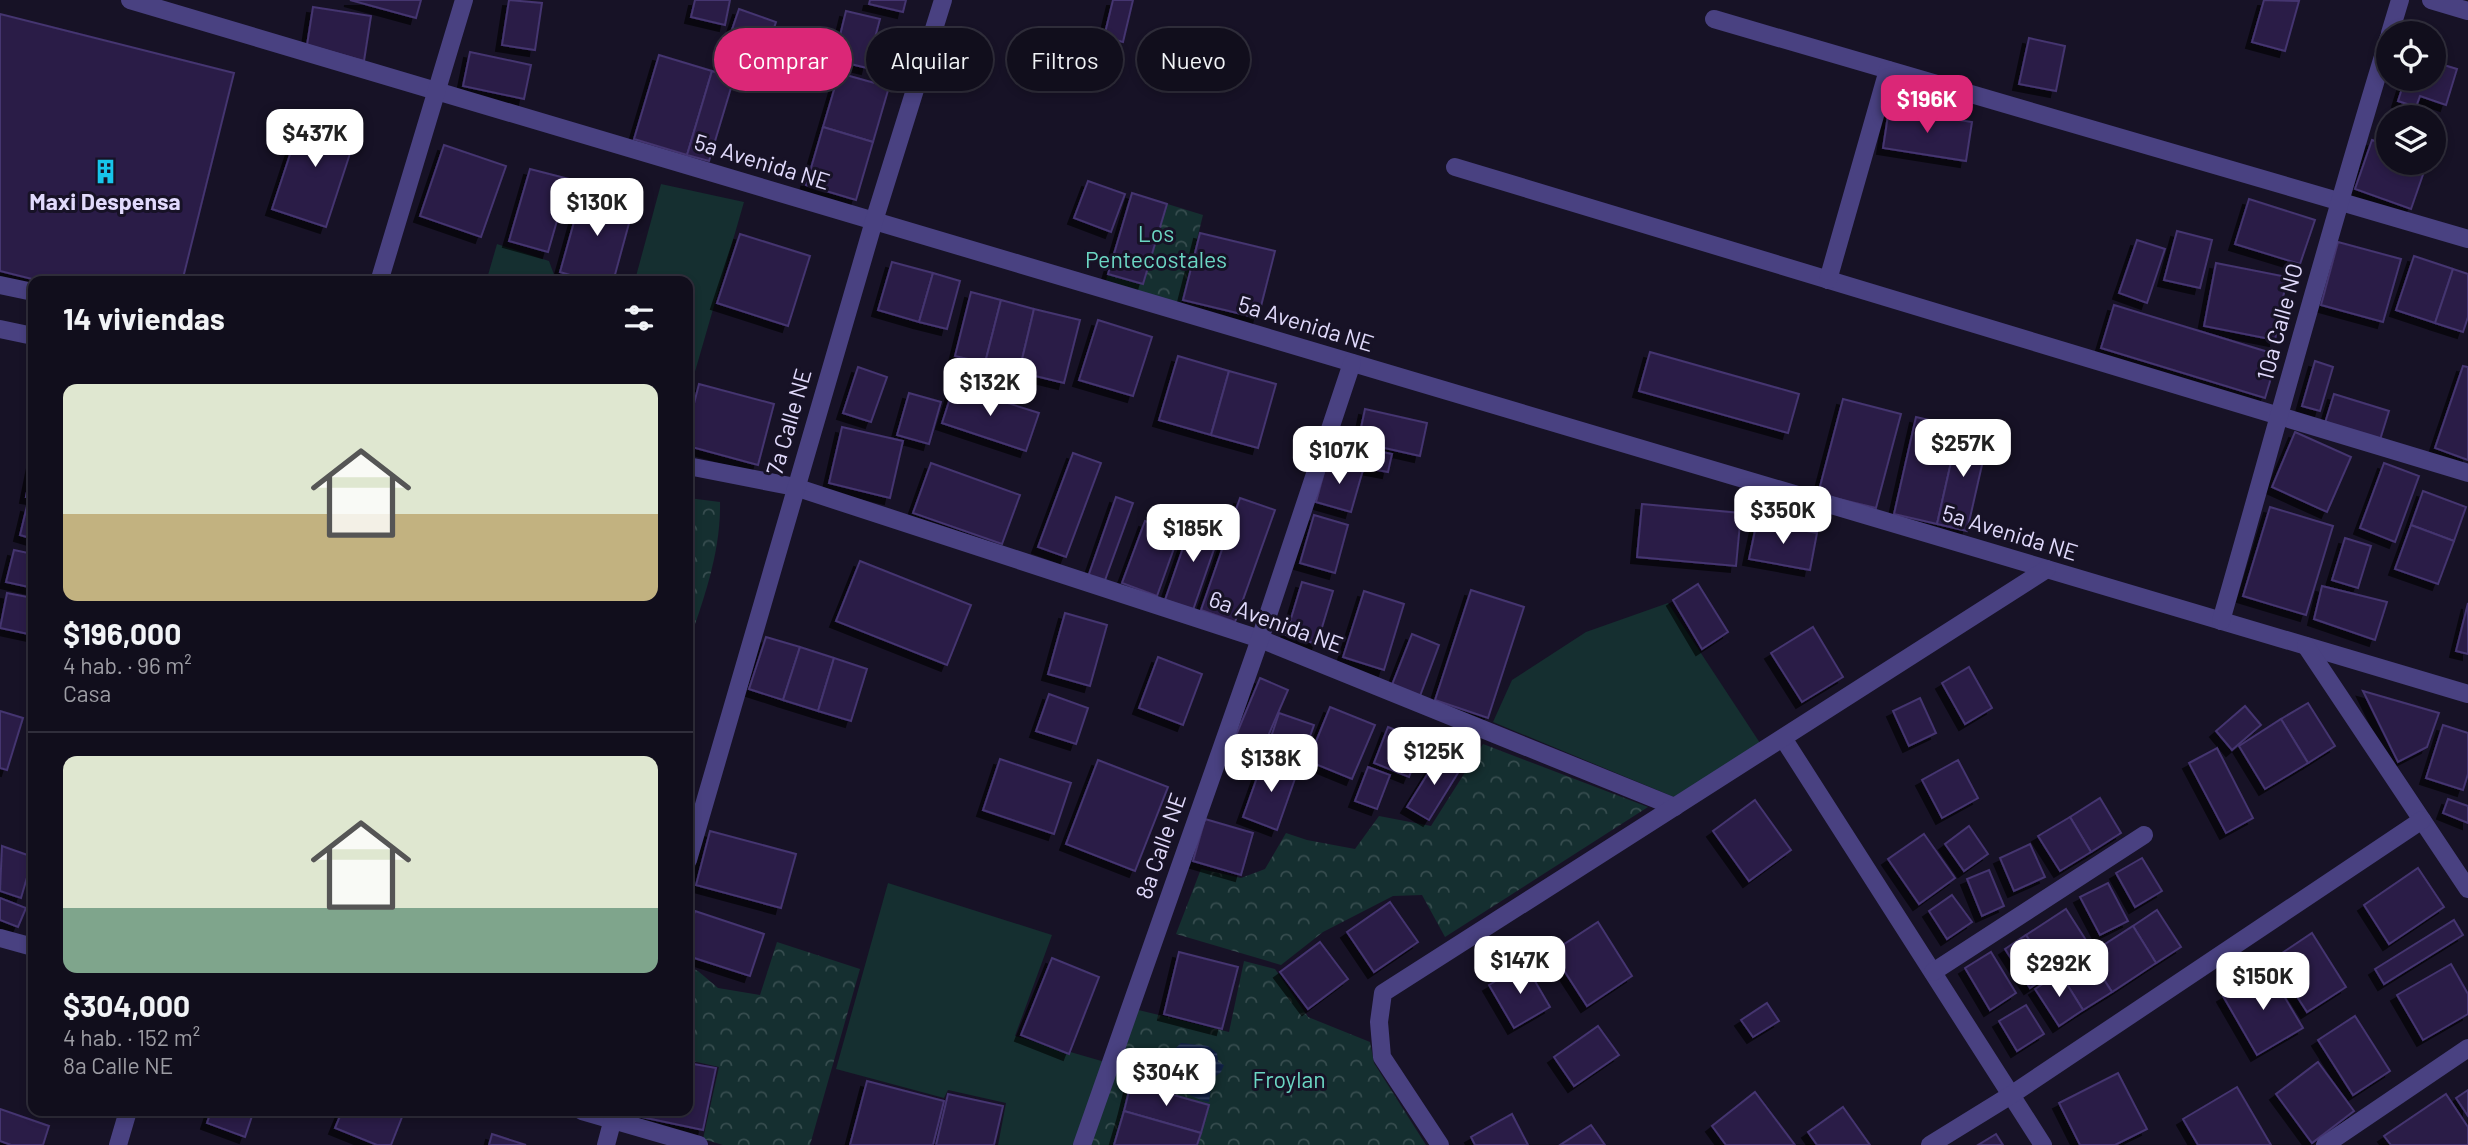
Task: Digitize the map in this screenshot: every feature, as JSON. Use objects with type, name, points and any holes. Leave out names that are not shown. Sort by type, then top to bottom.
[{"type":"street","name":"5a Avenida NE","points":[[130,0],[2468,694]]},
{"type":"street","points":[[381,276],[464,0]]},
{"type":"street","name":"7a Calle NE","points":[[693,843],[795,487],[943,0]]},
{"type":"street","name":"10a Calle NO","points":[[2393,21],[2400,0]]},
{"type":"street","points":[[2431,0],[2468,11]]},
{"type":"street","points":[[1714,19],[2468,239]]},
{"type":"street","points":[[1828,280],[1888,70]]},
{"type":"street","name":"10a Calle NO","points":[[2221,621],[2376,78]]},
{"type":"street","points":[[1455,167],[2468,473]]},
{"type":"street","points":[[0,285],[28,291]]},
{"type":"street","points":[[0,329],[28,334]]},
{"type":"street","name":"8a Calle NE","points":[[1082,1145],[1260,639],[1352,363]]},
{"type":"street","name":"6a Avenida NE","points":[[693,467],[795,487],[1260,639],[1675,807]]},
{"type":"street","points":[[1440,1145],[1382,1056],[1379,1022],[1383,993],[2047,569]]},
{"type":"street","points":[[2306,646],[2468,889]]},
{"type":"street","points":[[1783,738],[2043,1145]]},
{"type":"street","points":[[1930,1145],[2011,1095],[2422,820]]},
{"type":"street","points":[[1933,972],[2144,835]]},
{"type":"street","points":[[0,938],[28,946]]},
{"type":"street","points":[[2325,1145],[2468,1048]]},
{"type":"street","points":[[118,1145],[127,1116]]},
{"type":"street","points":[[606,1145],[614,1116],[699,1145]]},
{"type":"green space","points":[[661,184],[744,202],[693,379],[693,276],[636,276]]},
{"type":"green space","name":"Los Pentecostales","points":[[1132,193],[1203,215],[1181,304],[1106,281]]},
{"type":"green space","points":[[497,244],[549,261],[555,276],[488,276]]},
{"type":"green space","points":[[693,499],[720,502],[715,557],[693,629]]},
{"type":"green space","points":[[1668,603],[1760,743],[1674,797],[1493,722],[1512,680],[1586,632]]},
{"type":"green space","points":[[1483,744],[1648,807],[1445,937],[1422,895],[1393,896],[1323,932],[1281,965],[1176,934],[1201,869],[1241,878],[1265,869],[1286,833],[1355,849],[1379,816],[1431,826]]},
{"type":"green space","points":[[888,883],[1052,935],[1015,1036],[1105,1062],[1075,1145],[998,1145],[1006,1103],[948,1090],[944,1098],[836,1069]]},
{"type":"green space","points":[[777,942],[860,969],[810,1145],[723,1145],[703,1139],[719,1067],[693,1061],[693,968],[718,988],[760,995]]},
{"type":"green space","name":"Froylan","points":[[1244,961],[1275,969],[1308,1017],[1370,1042],[1374,1063],[1426,1145],[1082,1145],[1130,1008],[1229,1032]]},
{"type":"water","points":[[1181,1043],[1208,1046],[1217,1053],[1218,1062],[1224,1065],[1221,1072],[1212,1079],[1209,1102],[1185,1092],[1169,1074],[1165,1058]]},
{"type":"building","points":[[350,0],[421,0],[416,18]]},
{"type":"building","points":[[509,0],[542,3],[535,50],[502,45]]},
{"type":"building","points":[[695,0],[730,0],[725,25],[691,17]]},
{"type":"building","points":[[870,0],[906,0],[903,12],[869,4]]},
{"type":"building","points":[[1113,0],[1133,0],[1123,42],[1123,28],[1106,28]]},
{"type":"building","points":[[2264,0],[2299,1],[2285,51],[2252,42]]},
{"type":"building","points":[[313,7],[371,16],[364,61],[307,45]]},
{"type":"building","points":[[739,9],[776,22],[774,28],[733,28]]},
{"type":"building","points":[[846,11],[880,19],[878,28],[866,28],[866,68],[852,64],[852,28],[842,28]]},
{"type":"building","name":"Maxi Despensa","points":[[0,14],[234,73],[183,276],[28,278],[0,271]]},
{"type":"building","points":[[2029,38],[2065,46],[2056,91],[2019,84]]},
{"type":"building","points":[[470,52],[531,65],[524,99],[463,86]]},
{"type":"building","points":[[659,55],[712,71],[687,155],[634,139]]},
{"type":"building","points":[[2446,66],[2457,69],[2446,105],[2420,96],[2417,105],[2398,101],[2401,91],[2446,91]]},
{"type":"building","points":[[712,71],[714,91],[730,91],[709,161],[687,155]]},
{"type":"building","points":[[852,77],[866,81],[866,91],[888,91],[873,142],[823,127],[834,91],[852,91]]},
{"type":"building","points":[[1889,109],[1972,122],[1966,161],[1883,148]]},
{"type":"building","points":[[304,112],[358,129],[326,227],[272,209]]},
{"type":"building","points":[[823,127],[873,142],[856,200],[806,185]]},
{"type":"building","points":[[2372,140],[2376,141],[2376,175],[2423,175],[2411,209],[2355,189]]},
{"type":"building","points":[[444,145],[506,166],[481,237],[420,216]]},
{"type":"building","points":[[530,169],[569,179],[548,252],[509,241]]},
{"type":"building","points":[[1088,181],[1125,194],[1111,232],[1074,218]]},
{"type":"building","points":[[583,190],[634,205],[615,276],[573,276],[560,272]]},
{"type":"building","points":[[1132,193],[1167,204],[1143,284],[1108,274]]},
{"type":"building","points":[[2249,199],[2315,220],[2300,264],[2235,244]]},
{"type":"building","points":[[2177,231],[2212,240],[2200,288],[2164,280]]},
{"type":"building","points":[[1200,233],[1275,251],[1258,318],[1183,300]]},
{"type":"building","points":[[740,234],[810,256],[788,326],[717,303]]},
{"type":"building","points":[[2137,240],[2165,249],[2147,303],[2119,293]]},
{"type":"building","points":[[2338,242],[2401,259],[2383,322],[2321,305]]},
{"type":"building","points":[[2414,256],[2453,269],[2435,323],[2396,310]]},
{"type":"building","points":[[892,262],[933,273],[919,322],[878,310]]},
{"type":"building","points":[[2216,263],[2287,277],[2275,340],[2204,326]]},
{"type":"building","points":[[2453,269],[2468,274],[2468,317],[2463,332],[2435,323]]},
{"type":"building","points":[[933,273],[960,281],[947,329],[919,322]]},
{"type":"building","points":[[971,292],[1001,300],[985,363],[955,356]]},
{"type":"building","points":[[1001,300],[1034,309],[1019,372],[985,363]]},
{"type":"building","points":[[2114,305],[2278,355],[2265,398],[2101,348]]},
{"type":"building","points":[[1034,309],[1080,320],[1064,383],[1019,372]]},
{"type":"building","points":[[1098,320],[1152,337],[1133,396],[1079,380]]},
{"type":"building","points":[[1650,352],[1799,394],[1788,433],[1639,391]]},
{"type":"building","points":[[1178,356],[1229,371],[1211,435],[1159,420]]},
{"type":"building","points":[[2315,361],[2333,367],[2320,411],[2302,406]]},
{"type":"building","points":[[2463,366],[2468,367],[2468,460],[2435,448]]},
{"type":"building","points":[[858,367],[887,377],[871,422],[843,413]]},
{"type":"building","points":[[1229,371],[1276,384],[1258,448],[1211,435]]},
{"type":"building","points":[[699,384],[774,404],[758,465],[693,447],[693,407]]},
{"type":"building","points":[[954,386],[1039,413],[1026,451],[942,423]]},
{"type":"building","points":[[909,393],[941,402],[929,444],[897,435]]},
{"type":"building","points":[[2334,394],[2389,411],[2379,443],[2324,426]]},
{"type":"building","points":[[1843,399],[1901,414],[1876,508],[1818,494]]},
{"type":"building","points":[[1365,409],[1427,423],[1420,456],[1358,442]]},
{"type":"building","points":[[1916,417],[1959,427],[1937,524],[1894,514]]},
{"type":"building","points":[[842,427],[903,441],[890,498],[829,483]]},
{"type":"building","points":[[1959,427],[1989,434],[1967,531],[1937,524]]},
{"type":"building","points":[[2295,432],[2351,457],[2327,512],[2272,487]]},
{"type":"building","points":[[1354,446],[1392,454],[1388,472],[1350,465]]},
{"type":"building","points":[[1073,453],[1101,463],[1066,557],[1038,547]]},
{"type":"building","points":[[1327,461],[1363,470],[1351,512],[1316,502]]},
{"type":"building","points":[[931,463],[1020,495],[1002,544],[913,513]]},
{"type":"building","points":[[2384,463],[2419,476],[2395,542],[2360,528]]},
{"type":"building","points":[[2423,491],[2466,507],[2454,541],[2411,525]]},
{"type":"building","points":[[1116,497],[1133,503],[1104,583],[1088,577]]},
{"type":"building","points":[[1240,498],[1275,510],[1235,622],[1201,610]]},
{"type":"building","points":[[1642,504],[1741,513],[1736,566],[1637,557]]},
{"type":"building","points":[[27,506],[28,506],[28,537],[20,535]]},
{"type":"building","points":[[2270,507],[2333,526],[2306,615],[2243,596]]},
{"type":"building","points":[[1314,515],[1348,525],[1335,573],[1300,563]]},
{"type":"building","points":[[1193,519],[1221,529],[1193,610],[1165,600]]},
{"type":"building","points":[[1145,521],[1179,534],[1157,596],[1122,583]]},
{"type":"building","points":[[1757,521],[1817,533],[1810,570],[1749,559]]},
{"type":"building","points":[[2411,525],[2454,541],[2438,584],[2395,569]]},
{"type":"building","points":[[2345,538],[2371,546],[2358,588],[2332,580]]},
{"type":"building","points":[[14,550],[28,553],[28,587],[6,582]]},
{"type":"building","points":[[860,561],[971,605],[947,665],[836,621]]},
{"type":"building","points":[[1302,582],[1333,591],[1317,644],[1286,635]]},
{"type":"building","points":[[1698,584],[1728,632],[1702,649],[1673,600]]},
{"type":"building","points":[[2322,586],[2387,602],[2375,640],[2314,619]]},
{"type":"building","points":[[1471,590],[1524,607],[1488,718],[1435,700]]},
{"type":"building","points":[[1364,591],[1404,604],[1384,670],[1343,657]]},
{"type":"building","points":[[7,593],[28,597],[28,634],[0,628]]},
{"type":"building","points":[[2468,603],[2468,654],[2456,651]]},
{"type":"building","points":[[1065,613],[1107,625],[1090,686],[1048,674]]},
{"type":"building","points":[[1813,627],[1843,677],[1802,702],[1771,653]]},
{"type":"building","points":[[1412,634],[1439,645],[1420,696],[1392,685]]},
{"type":"building","points":[[766,637],[800,647],[783,700],[749,689]]},
{"type":"building","points":[[800,647],[834,658],[818,711],[783,700]]},
{"type":"building","points":[[1158,657],[1202,674],[1183,725],[1139,708]]},
{"type":"building","points":[[834,658],[867,669],[851,721],[818,711]]},
{"type":"building","points":[[1969,667],[1992,708],[1965,724],[1942,683]]},
{"type":"building","points":[[1260,678],[1288,690],[1259,757],[1232,745]]},
{"type":"building","points":[[2363,691],[2439,713],[2427,747],[2398,762]]},
{"type":"building","points":[[1049,694],[1088,708],[1076,744],[1036,731]]},
{"type":"building","points":[[1920,698],[1936,733],[1909,746],[1893,711]]},
{"type":"building","points":[[2308,703],[2335,746],[2308,763],[2281,719]]},
{"type":"building","points":[[2245,706],[2261,725],[2232,750],[2216,731]]},
{"type":"building","points":[[1330,707],[1375,725],[1352,779],[1308,761]]},
{"type":"building","points":[[0,711],[23,718],[7,770],[0,768]]},
{"type":"building","points":[[1279,713],[1314,725],[1298,770],[1264,758]]},
{"type":"building","points":[[2281,719],[2308,763],[2265,789],[2239,746]]},
{"type":"building","points":[[2443,725],[2468,733],[2468,774],[2463,790],[2426,778]]},
{"type":"building","points":[[1388,727],[1423,741],[1409,777],[1374,763]]},
{"type":"building","points":[[2217,748],[2253,818],[2226,833],[2189,763]]},
{"type":"building","points":[[1440,754],[1461,768],[1429,820],[1407,807]]},
{"type":"building","points":[[1264,758],[1298,770],[1277,830],[1243,817]]},
{"type":"building","points":[[1000,759],[1071,783],[1054,834],[983,810]]},
{"type":"building","points":[[1098,760],[1168,787],[1135,871],[1066,844]]},
{"type":"building","points":[[1958,760],[1978,798],[1942,818],[1922,780]]},
{"type":"building","points":[[1368,767],[1390,775],[1377,809],[1355,801]]},
{"type":"building","points":[[2100,798],[2121,833],[2091,852],[2070,817]]},
{"type":"building","points":[[2448,799],[2468,806],[2468,823],[2443,813]]},
{"type":"building","points":[[1755,800],[1791,850],[1749,881],[1713,831]]},
{"type":"building","points":[[2070,817],[2091,852],[2060,871],[2038,836]]},
{"type":"building","points":[[1205,819],[1253,833],[1241,875],[1193,861]]},
{"type":"building","points":[[1969,826],[1988,854],[1964,871],[1945,844]]},
{"type":"building","points":[[710,831],[796,854],[781,908],[696,885]]},
{"type":"building","points":[[1924,834],[1955,878],[1919,904],[1888,859]]},
{"type":"building","points":[[2030,844],[2045,877],[2014,891],[2000,858]]},
{"type":"building","points":[[2,846],[28,855],[28,874],[21,898],[0,891]]},
{"type":"building","points":[[2142,858],[2162,891],[2135,907],[2116,873]]},
{"type":"building","points":[[2418,868],[2444,907],[2389,944],[2364,905]]},
{"type":"building","points":[[1989,870],[2004,906],[1982,916],[1967,879]]},
{"type":"building","points":[[2108,883],[2128,921],[2100,935],[2080,897]]},
{"type":"building","points":[[1952,895],[1972,922],[1947,939],[1929,911]]},
{"type":"building","points":[[0,898],[26,908],[18,927],[0,920]]},
{"type":"building","points":[[1390,902],[1418,942],[1374,972],[1347,932]]},
{"type":"building","points":[[2066,909],[2091,948],[2051,974],[2026,935]]},
{"type":"building","points":[[2157,910],[2181,947],[2156,963],[2133,926]]},
{"type":"building","points":[[695,911],[764,934],[750,976],[693,958]]},
{"type":"building","points":[[2454,920],[2463,935],[2384,984],[2375,969]]},
{"type":"building","points":[[1598,922],[1632,976],[1587,1006],[1552,952]]},
{"type":"building","points":[[2133,926],[2156,963],[2112,992],[2088,955]]},
{"type":"building","points":[[2312,933],[2346,987],[2307,1012],[2273,959]]},
{"type":"building","points":[[2026,935],[2051,974],[2030,988],[2005,949]]},
{"type":"building","points":[[1320,942],[1348,979],[1308,1009],[1280,972]]},
{"type":"building","points":[[1179,952],[1238,967],[1222,1029],[1164,1014]]},
{"type":"building","points":[[1991,952],[2016,993],[1990,1010],[1965,968]]},
{"type":"building","points":[[2088,955],[2112,992],[2083,1010],[2060,973]]},
{"type":"building","points":[[1052,958],[1099,977],[1069,1054],[1021,1035]]},
{"type":"building","points":[[1525,964],[1550,1007],[1514,1028],[1489,985]]},
{"type":"building","points":[[2451,964],[2468,994],[2468,1014],[2423,1040],[2397,995]]},
{"type":"building","points":[[2268,969],[2303,1028],[2257,1055],[2223,996]]},
{"type":"building","points":[[2060,973],[2083,1010],[2059,1026],[2035,989]]},
{"type":"building","points":[[1767,1003],[1779,1021],[1753,1037],[1741,1020]]},
{"type":"building","points":[[2026,1005],[2044,1034],[2017,1051],[1999,1021]]},
{"type":"building","points":[[2355,1016],[2390,1071],[2353,1095],[2318,1040]]},
{"type":"building","points":[[1598,1026],[1619,1055],[1574,1086],[1554,1057]]},
{"type":"building","points":[[2318,1062],[2354,1111],[2312,1143],[2276,1094]]},
{"type":"building","points":[[693,1064],[716,1068],[703,1130],[637,1116],[693,1116]]},
{"type":"building","points":[[2118,1073],[2147,1129],[2115,1145],[2080,1145],[2059,1103]]},
{"type":"building","points":[[867,1081],[944,1101],[933,1145],[850,1145]]},
{"type":"building","points":[[1131,1083],[1209,1105],[1201,1133],[1124,1111]]},
{"type":"building","points":[[2237,1087],[2271,1145],[2198,1145],[2183,1119]]},
{"type":"building","points":[[2468,1090],[2468,1116],[2456,1098]]},
{"type":"building","points":[[1755,1092],[1795,1145],[1726,1145],[1712,1126]]},
{"type":"building","points":[[948,1094],[1003,1106],[994,1145],[936,1145]]},
{"type":"building","points":[[2446,1094],[2468,1127],[2468,1145],[2391,1145],[2384,1136]]},
{"type":"building","points":[[1843,1107],[1870,1145],[1817,1145],[1808,1132]]},
{"type":"building","points":[[0,1109],[49,1126],[43,1145],[11,1145],[0,1141]]},
{"type":"building","points":[[1124,1111],[1201,1133],[1197,1145],[1114,1145]]},
{"type":"building","points":[[1512,1114],[1528,1145],[1475,1145],[1471,1137]]},
{"type":"building","points":[[209,1116],[252,1116],[245,1137],[207,1123]]},
{"type":"building","points":[[340,1116],[402,1116],[391,1145],[377,1145],[335,1128]]},
{"type":"building","points":[[1591,1125],[1605,1145],[1560,1145]]},
{"type":"building","points":[[492,1134],[526,1145],[489,1145]]},
{"type":"building","points":[[1996,1134],[2003,1145],[1978,1145]]},
{"type":"place","name":"Maxi Despensa","points":[[105,172]]}]
